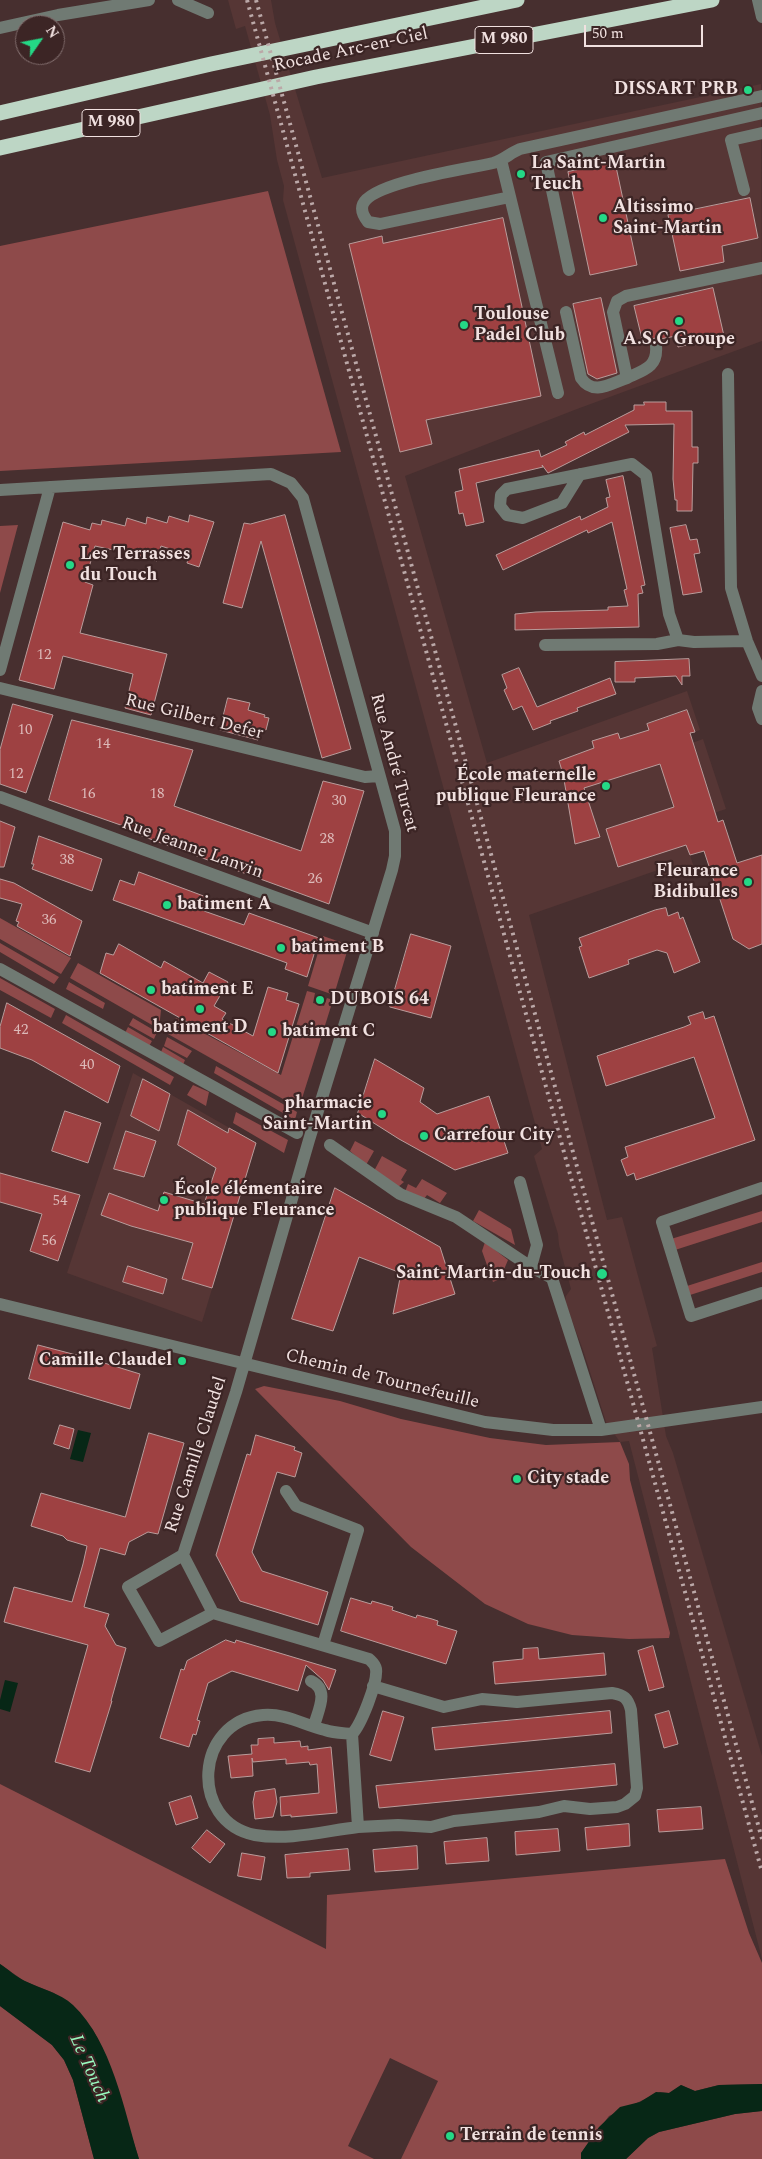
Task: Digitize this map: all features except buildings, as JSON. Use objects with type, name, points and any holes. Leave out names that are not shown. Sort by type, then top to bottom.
[{"type":"highway","name":"Rocade Arc-en-Ciel","points":[[0,113],[302,44],[516,0]]},
{"type":"highway","name":"Rocade Arc-en-Ciel","points":[[0,148],[316,77],[712,0]]},
{"type":"street","points":[[0,28],[149,0]]},
{"type":"street","points":[[178,0],[208,13]]},
{"type":"street","points":[[758,0],[762,17]]},
{"type":"street","points":[[510,197],[380,224],[368,222],[363,214],[363,204],[388,186],[501,160],[520,149],[762,96]]},
{"type":"street","points":[[570,270],[546,162],[762,113]]},
{"type":"street","points":[[744,190],[731,140],[762,134]]},
{"type":"street","points":[[501,160],[558,393]]},
{"type":"street","points":[[627,378],[613,312],[617,301],[626,296],[762,268]]},
{"type":"street","points":[[566,312],[581,378],[586,386],[596,389],[627,378],[651,366],[657,357],[656,346]]},
{"type":"street","points":[[728,374],[731,588],[747,641],[762,676]]},
{"type":"street","points":[[580,474],[562,504],[523,518],[507,515],[500,506],[501,496],[507,489],[580,474],[632,464],[646,475],[669,614],[678,640]]},
{"type":"street","name":"Rue André Turcat","points":[[0,490],[271,474],[291,483],[303,498],[380,776],[395,832],[396,843],[392,870],[309,1140],[244,1364]]},
{"type":"street","points":[[0,670],[50,487]]},
{"type":"street","points":[[546,645],[657,644],[678,640],[694,642],[747,641]]},
{"type":"street","name":"Rue Gilbert Defer","points":[[0,688],[365,777],[380,776]]},
{"type":"street","points":[[762,691],[758,708],[762,719]]},
{"type":"street","name":"Rue Jeanne Lanvin","points":[[0,797],[373,933]]},
{"type":"street","points":[[0,969],[296,1133]]},
{"type":"street","points":[[330,1145],[400,1194],[456,1217],[552,1278],[601,1430]]},
{"type":"street","points":[[520,1182],[537,1245],[532,1267]]},
{"type":"street","points":[[762,1188],[662,1222],[691,1316],[762,1293]]},
{"type":"street","name":"Chemin de Tournefeuille","points":[[0,1304],[485,1422],[553,1430],[601,1430],[762,1407]]},
{"type":"street","name":"Rue Camille Claudel","points":[[183,1556],[213,1613],[159,1641],[128,1587],[183,1556],[244,1364]]},
{"type":"street","points":[[286,1491],[296,1506],[358,1530],[323,1645]]},
{"type":"street","points":[[213,1613],[323,1645],[369,1660],[374,1664],[377,1670],[373,1686],[357,1729],[352,1734],[358,1827]]},
{"type":"street","points":[[311,1681],[318,1684],[322,1690],[314,1726]]},
{"type":"street","points":[[352,1734],[324,1730],[277,1715],[247,1718],[223,1735],[211,1754],[208,1780],[211,1796],[218,1810],[242,1831],[254,1835],[285,1836],[358,1827],[398,1825],[431,1827],[454,1821],[539,1812],[564,1806],[590,1808],[617,1806],[625,1804],[635,1796],[637,1788],[631,1710],[629,1702],[624,1695],[612,1692],[517,1702],[482,1699],[444,1707],[373,1686]]},
{"type":"shaded area","points":[[228,0],[271,0],[275,23],[322,178],[761,84],[762,341],[577,409],[405,476],[487,763],[687,691],[700,730],[688,734],[692,743],[703,739],[726,809],[714,813],[717,822],[723,820],[730,842],[690,855],[695,871],[673,878],[655,871],[529,915],[607,1220],[622,1217],[657,1346],[652,1348],[666,1436],[673,1453],[762,1756],[762,1959],[629,1441],[620,1442],[606,1422],[583,1350],[565,1302],[566,1296],[571,1289],[559,1245],[558,1234],[534,1156],[542,1149],[283,200],[284,186],[277,160],[270,115],[245,26],[236,29]]},
{"type":"shaded area","points":[[268,191],[341,452],[0,471],[0,246]]},
{"type":"shaded area","points":[[18,525],[0,593],[0,526]]},
{"type":"shaded area","points":[[0,918],[71,958],[61,974],[0,939]]},
{"type":"shaded area","points":[[323,936],[349,945],[334,995],[308,986]]},
{"type":"shaded area","points":[[0,943],[59,977],[54,984],[0,952]]},
{"type":"shaded area","points":[[78,963],[161,1010],[159,1029],[70,978]]},
{"type":"shaded area","points":[[0,978],[55,1009],[51,1018],[0,990]]},
{"type":"shaded area","points":[[69,982],[105,1003],[103,1009],[66,989]]},
{"type":"shaded area","points":[[307,991],[315,993],[313,1003],[324,1006],[327,998],[333,1000],[299,1108],[168,1034],[176,1018],[281,1075]]},
{"type":"shaded area","points":[[66,1015],[174,1077],[170,1085],[62,1023]]},
{"type":"shaded area","points":[[133,1018],[157,1032],[154,1039],[129,1025]]},
{"type":"shaded area","points":[[128,1027],[152,1041],[148,1048],[125,1033]]},
{"type":"shaded area","points":[[167,1037],[192,1051],[187,1058],[164,1046]]},
{"type":"shaded area","points":[[163,1047],[185,1060],[182,1067],[160,1055]]},
{"type":"shaded area","points":[[216,1066],[297,1112],[295,1120],[214,1073]]},
{"type":"shaded area","name":"École élémentaire publique Fleurance","points":[[133,1073],[256,1143],[202,1322],[67,1273]]},
{"type":"shaded area","points":[[193,1085],[209,1092],[206,1106],[187,1095]]},
{"type":"shaded area","points":[[236,1112],[288,1140],[284,1153],[233,1123]]},
{"type":"shaded area","points":[[355,1141],[374,1151],[366,1165],[350,1151]]},
{"type":"shaded area","points":[[382,1156],[407,1170],[401,1180],[404,1182],[397,1188],[374,1171]]},
{"type":"shaded area","points":[[422,1179],[447,1193],[440,1203],[427,1195],[424,1199],[405,1192],[408,1184],[416,1188]]},
{"type":"shaded area","points":[[479,1210],[511,1229],[515,1245],[473,1221]]},
{"type":"shaded area","points":[[762,1211],[762,1222],[675,1250],[671,1239]]},
{"type":"shaded area","points":[[485,1242],[508,1260],[500,1279],[493,1282],[482,1251]]},
{"type":"shaded area","points":[[762,1262],[762,1272],[690,1295],[687,1286]]},
{"type":"shaded area","points":[[264,1386],[340,1401],[401,1419],[490,1438],[546,1445],[620,1442],[629,1464],[630,1480],[670,1633],[669,1638],[629,1639],[572,1635],[528,1624],[485,1604],[411,1547],[255,1389]]},
{"type":"shaded area","points":[[0,1784],[326,1949],[327,1895],[725,1859],[749,1933],[762,1963],[762,2084],[719,2085],[695,2091],[681,2085],[669,2093],[660,2092],[609,2116],[581,2153],[581,2159],[401,2159],[438,2081],[390,2058],[348,2146],[374,2159],[139,2159],[106,2056],[93,2030],[54,1993],[24,1981],[0,1964]]},
{"type":"shaded area","points":[[0,2006],[52,2045],[64,2060],[73,2080],[94,2159],[0,2159]]},
{"type":"shaded area","points":[[762,2111],[762,2159],[626,2159],[648,2138],[659,2132],[735,2114]]},
{"type":"water","points":[[78,1430],[91,1433],[83,1462],[70,1459]]},
{"type":"water","points":[[5,1680],[18,1683],[10,1712],[0,1709],[0,1700]]},
{"type":"water","name":"Le Touch","points":[[0,1964],[31,1984],[68,2001],[86,2020],[98,2038],[107,2057],[122,2098],[139,2159],[94,2159],[73,2080],[64,2060],[52,2045],[0,2006]]},
{"type":"water","points":[[762,2084],[762,2111],[735,2114],[659,2132],[648,2138],[626,2159],[581,2159],[581,2153],[599,2127],[620,2107],[640,2102],[656,2092],[669,2093],[681,2085],[695,2091],[719,2085]]},
{"type":"railway","points":[[247,0],[762,1872]]},
{"type":"railway","points":[[256,0],[762,1839]]},
{"type":"place","name":"DISSART PRB","points":[[748,90]]},
{"type":"place","name":"La Saint-Martin Teuch","points":[[521,174]]},
{"type":"place","name":"Altissimo Saint-Martin","points":[[603,218]]},
{"type":"place","name":"A.S.C Groupe","points":[[679,321]]},
{"type":"place","name":"Toulouse Padel Club","points":[[464,325]]},
{"type":"place","name":"Les Terrasses du Touch","points":[[70,565]]},
{"type":"place","name":"École maternelle publique Fleurance","points":[[606,786]]},
{"type":"place","name":"Fleurance Bidibulles","points":[[748,882]]},
{"type":"place","name":"batiment A","points":[[167,905]]},
{"type":"place","name":"batiment B","points":[[281,948]]},
{"type":"place","name":"batiment E","points":[[151,990]]},
{"type":"place","name":"DUBOIS 64","points":[[320,1000]]},
{"type":"place","name":"batiment D","points":[[200,1009]]},
{"type":"place","name":"batiment C","points":[[272,1032]]},
{"type":"place","name":"pharmacie Saint-Martin","points":[[382,1114]]},
{"type":"place","name":"Carrefour City","points":[[424,1136]]},
{"type":"place","name":"École élémentaire publique Fleurance","points":[[164,1200]]},
{"type":"place","name":"Saint-Martin-du-Touch","points":[[602,1274]]},
{"type":"place","name":"Camille Claudel","points":[[182,1361]]},
{"type":"place","name":"City stade","points":[[517,1479]]},
{"type":"place","name":"Terrain de tennis","points":[[450,2136]]}]
